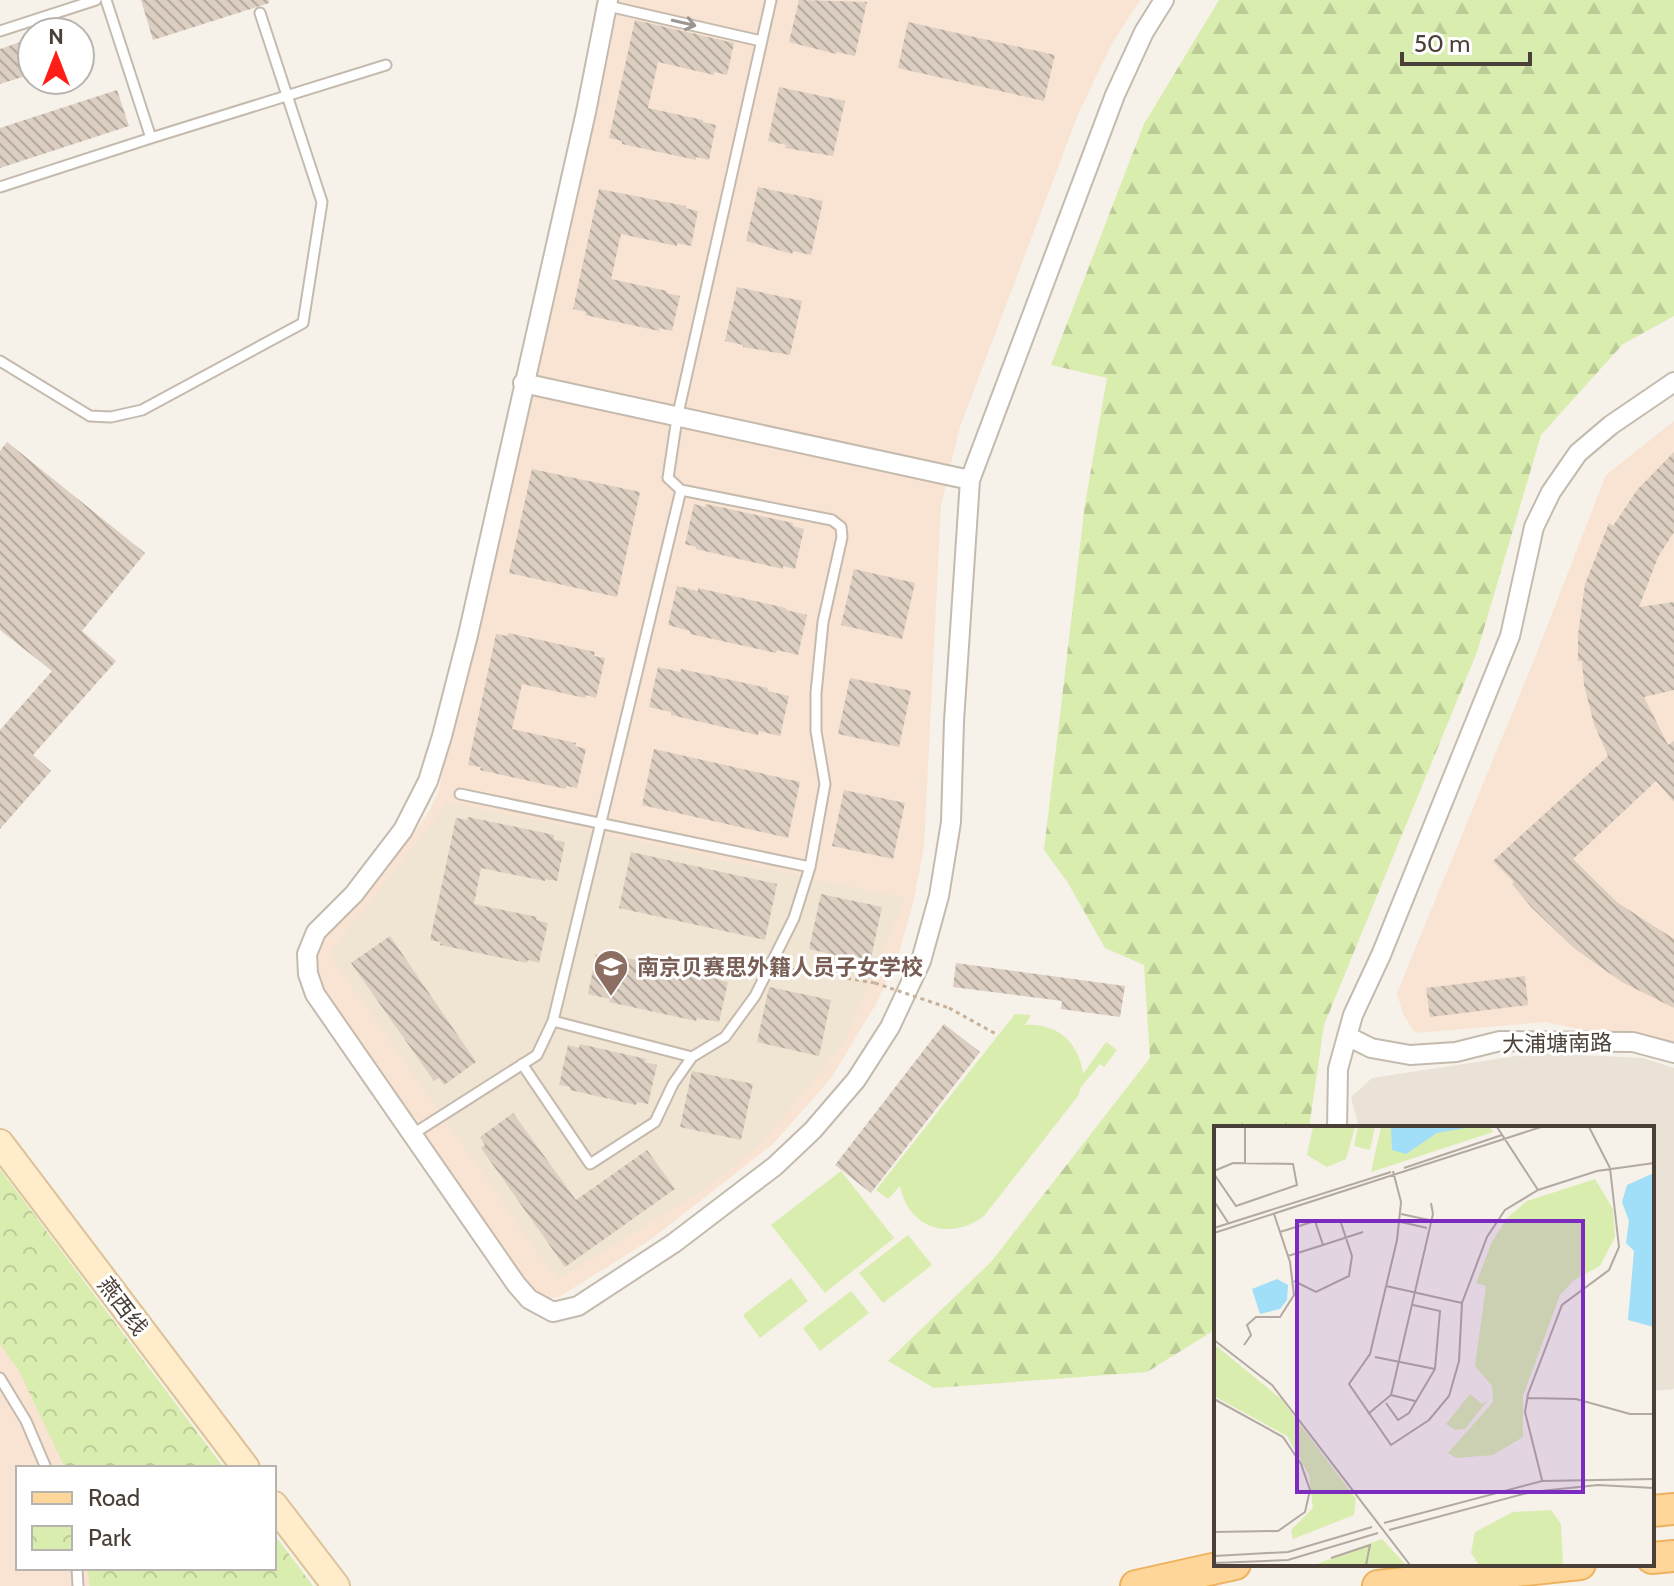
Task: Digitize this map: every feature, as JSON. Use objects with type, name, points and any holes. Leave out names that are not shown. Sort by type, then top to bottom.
[{"type":"main road","name":"燕西线","points":[[0,1143],[244,1466]]},
{"type":"main road","points":[[276,1508],[336,1586]]},
{"type":"main road","points":[[1654,1511],[1674,1509]]},
{"type":"main road","points":[[1654,1558],[1674,1556]]},
{"type":"main road","points":[[1136,1586],[1226,1566]]},
{"type":"main road","points":[[1378,1586],[1562,1566]]},
{"type":"street","points":[[608,3],[468,635],[428,781],[395,840],[354,894],[316,932],[307,954],[308,974],[315,994],[516,1284],[529,1299],[553,1312],[578,1306],[724,1207],[775,1166],[822,1120],[856,1080],[890,1027],[921,961],[939,896],[951,822],[954,721],[970,480],[1115,95],[1144,32],[1164,0]]},
{"type":"street","points":[[1337,1126],[1338,1069],[1353,1015],[1381,955],[1510,636],[1534,527],[1551,492],[1578,453],[1611,425],[1674,382]]},
{"type":"street","points":[[523,383],[970,480]]},
{"type":"street","name":"大浦塘南路","points":[[1347,1036],[1371,1048],[1410,1055],[1456,1052],[1500,1041],[1633,1042],[1674,1053]]},
{"type":"lane","points":[[0,31],[96,0]]},
{"type":"lane","points":[[106,0],[151,138]]},
{"type":"lane","points":[[522,1064],[590,1164],[655,1122],[673,1084],[692,1057],[725,1037],[755,996],[794,918],[810,867],[825,784],[816,731],[816,693],[823,622],[842,537],[841,527],[832,520],[681,490],[668,478],[677,418],[771,0]]},
{"type":"lane","points":[[608,3],[761,41]]},
{"type":"lane","points":[[0,361],[90,416],[111,417],[142,410],[303,323],[322,202],[260,13]]},
{"type":"lane","points":[[0,187],[386,65]]},
{"type":"lane","points":[[413,1134],[537,1055],[553,1021],[681,490]]},
{"type":"lane","points":[[460,794],[810,867]]},
{"type":"lane","points":[[553,1021],[692,1057]]},
{"type":"lane","points":[[0,1378],[26,1421],[45,1466]]},
{"type":"path","points":[[772,966],[875,983],[949,1008],[996,1034]]},
{"type":"shaded area","points":[[609,0],[1140,0],[1111,45],[1077,117],[960,427],[941,505],[924,847],[899,953],[876,1004],[832,1077],[773,1144],[650,1240],[559,1297],[547,1298],[530,1288],[317,978],[312,961],[320,935],[414,833],[438,793]]},
{"type":"shaded area","points":[[1674,421],[1674,1050],[1546,1022],[1415,1033],[1403,1014],[1397,993],[1534,660],[1606,475]]},
{"type":"shaded area","name":"南京贝赛思外籍人员子女学校","points":[[448,802],[905,898],[844,1043],[761,1143],[710,1186],[557,1280],[329,953]]},
{"type":"shaded area","points":[[1536,1053],[1643,1058],[1674,1068],[1674,1389],[1654,1391],[1654,1126],[1358,1126],[1351,1097],[1372,1078]]},
{"type":"shaded area","points":[[0,1183],[213,1466],[16,1466],[16,1570],[276,1570],[295,1586],[0,1586]]},
{"type":"green space","points":[[1219,0],[1674,0],[1674,316],[1623,344],[1541,435],[1477,652],[1324,1025],[1309,1126],[1214,1126],[1214,1330],[1147,1372],[934,1388],[888,1361],[991,1262],[1150,1058],[1144,965],[1105,948],[1068,883],[1044,850],[1085,504],[1107,378],[1051,365],[1144,124]]},
{"type":"green space","points":[[1015,1014],[1031,1015],[1025,1025],[1047,1027],[1064,1037],[1077,1053],[1083,1074],[1106,1042],[1117,1050],[1104,1067],[1100,1064],[1081,1087],[1078,1096],[984,1216],[958,1228],[932,1226],[912,1212],[900,1186],[888,1199],[876,1190]]},
{"type":"green space","points":[[0,1169],[223,1466],[64,1466],[19,1371],[0,1344]]},
{"type":"green space","points":[[841,1171],[894,1238],[825,1293],[771,1225]]},
{"type":"green space","points":[[908,1235],[932,1265],[883,1303],[859,1273]]},
{"type":"green space","points":[[791,1278],[808,1301],[760,1338],[743,1315]]},
{"type":"green space","points":[[851,1291],[869,1313],[820,1351],[803,1328]]},
{"type":"green space","points":[[276,1537],[313,1586],[90,1586],[87,1570],[276,1570]]},
{"type":"building","points":[[141,0],[269,0],[269,3],[153,40]]},
{"type":"building","points":[[799,0],[867,2],[855,56],[789,42]]},
{"type":"building","points":[[635,20],[734,43],[727,75],[714,72],[714,75],[658,62],[648,108],[716,125],[709,160],[622,144],[622,141],[609,138]]},
{"type":"building","points":[[908,22],[1055,55],[1044,101],[898,68]]},
{"type":"building","points":[[16,44],[16,79],[0,84],[0,49]]},
{"type":"building","points":[[779,87],[845,101],[833,156],[785,148],[786,145],[768,141]]},
{"type":"building","points":[[117,90],[129,126],[0,168],[0,128]]},
{"type":"building","points":[[758,187],[823,201],[811,255],[793,251],[792,254],[746,241]]},
{"type":"building","points":[[599,189],[698,211],[691,246],[621,234],[611,279],[680,296],[672,331],[585,315],[586,312],[573,309]]},
{"type":"building","points":[[737,287],[802,301],[790,355],[725,341]]},
{"type":"building","points":[[7,442],[145,553],[82,631],[116,661],[33,755],[51,771],[0,829],[0,730],[52,671],[0,630],[0,451]]},
{"type":"building","points":[[1674,452],[1674,532],[1658,557],[1639,607],[1674,602],[1674,690],[1644,697],[1668,745],[1674,741],[1674,802],[1656,781],[1573,859],[1618,903],[1674,939],[1674,1008],[1622,982],[1575,949],[1531,907],[1512,884],[1514,882],[1493,861],[1608,756],[1594,724],[1584,685],[1582,661],[1578,661],[1585,584],[1609,523],[1613,526],[1637,490]]},
{"type":"building","points":[[532,469],[640,492],[617,597],[509,573]]},
{"type":"building","points":[[694,504],[793,523],[793,526],[804,529],[795,569],[783,566],[783,569],[685,544]]},
{"type":"building","points":[[854,569],[915,583],[902,639],[841,625]]},
{"type":"building","points":[[677,586],[698,591],[698,588],[807,615],[798,655],[690,634],[690,631],[668,625]]},
{"type":"building","points":[[508,633],[595,652],[594,656],[605,658],[596,698],[522,684],[512,729],[576,743],[575,746],[586,749],[577,788],[566,786],[566,789],[468,765],[496,634],[507,636]]},
{"type":"building","points":[[658,667],[768,688],[768,691],[789,696],[780,736],[759,731],[758,735],[649,707]]},
{"type":"building","points":[[850,678],[911,691],[899,747],[838,734]]},
{"type":"building","points":[[654,749],[800,782],[788,838],[642,805]]},
{"type":"building","points":[[844,790],[905,803],[893,859],[832,846]]},
{"type":"building","points":[[468,817],[554,835],[554,840],[565,842],[557,881],[481,868],[474,904],[537,917],[536,920],[548,923],[539,963],[440,945],[441,942],[430,940],[456,818],[467,820]]},
{"type":"building","points":[[631,852],[777,884],[765,940],[619,908]]},
{"type":"building","points":[[821,894],[882,907],[870,963],[809,949]]},
{"type":"building","points":[[390,936],[476,1062],[444,1085],[439,1078],[434,1081],[351,963]]},
{"type":"building","points":[[596,954],[619,956],[728,982],[719,1022],[697,1018],[696,1021],[609,1002],[610,999],[588,994]]},
{"type":"building","points":[[956,963],[1125,986],[1120,1017],[1061,1009],[1062,1001],[953,987]]},
{"type":"building","points":[[1525,976],[1528,1005],[1430,1017],[1426,988]]},
{"type":"building","points":[[769,987],[831,1000],[819,1056],[757,1042]]},
{"type":"building","points":[[944,1024],[980,1052],[871,1193],[835,1165]]},
{"type":"building","points":[[580,1044],[646,1059],[645,1062],[657,1065],[648,1104],[637,1102],[636,1105],[559,1085],[568,1045],[579,1048]]},
{"type":"building","points":[[692,1071],[753,1084],[741,1140],[680,1127]]},
{"type":"building","points":[[513,1113],[576,1200],[647,1150],[675,1189],[565,1267],[481,1148],[485,1145],[480,1137]]},
{"type":"place","name":"南京贝赛思外籍人员子女学校","points":[[611,998]]}]
